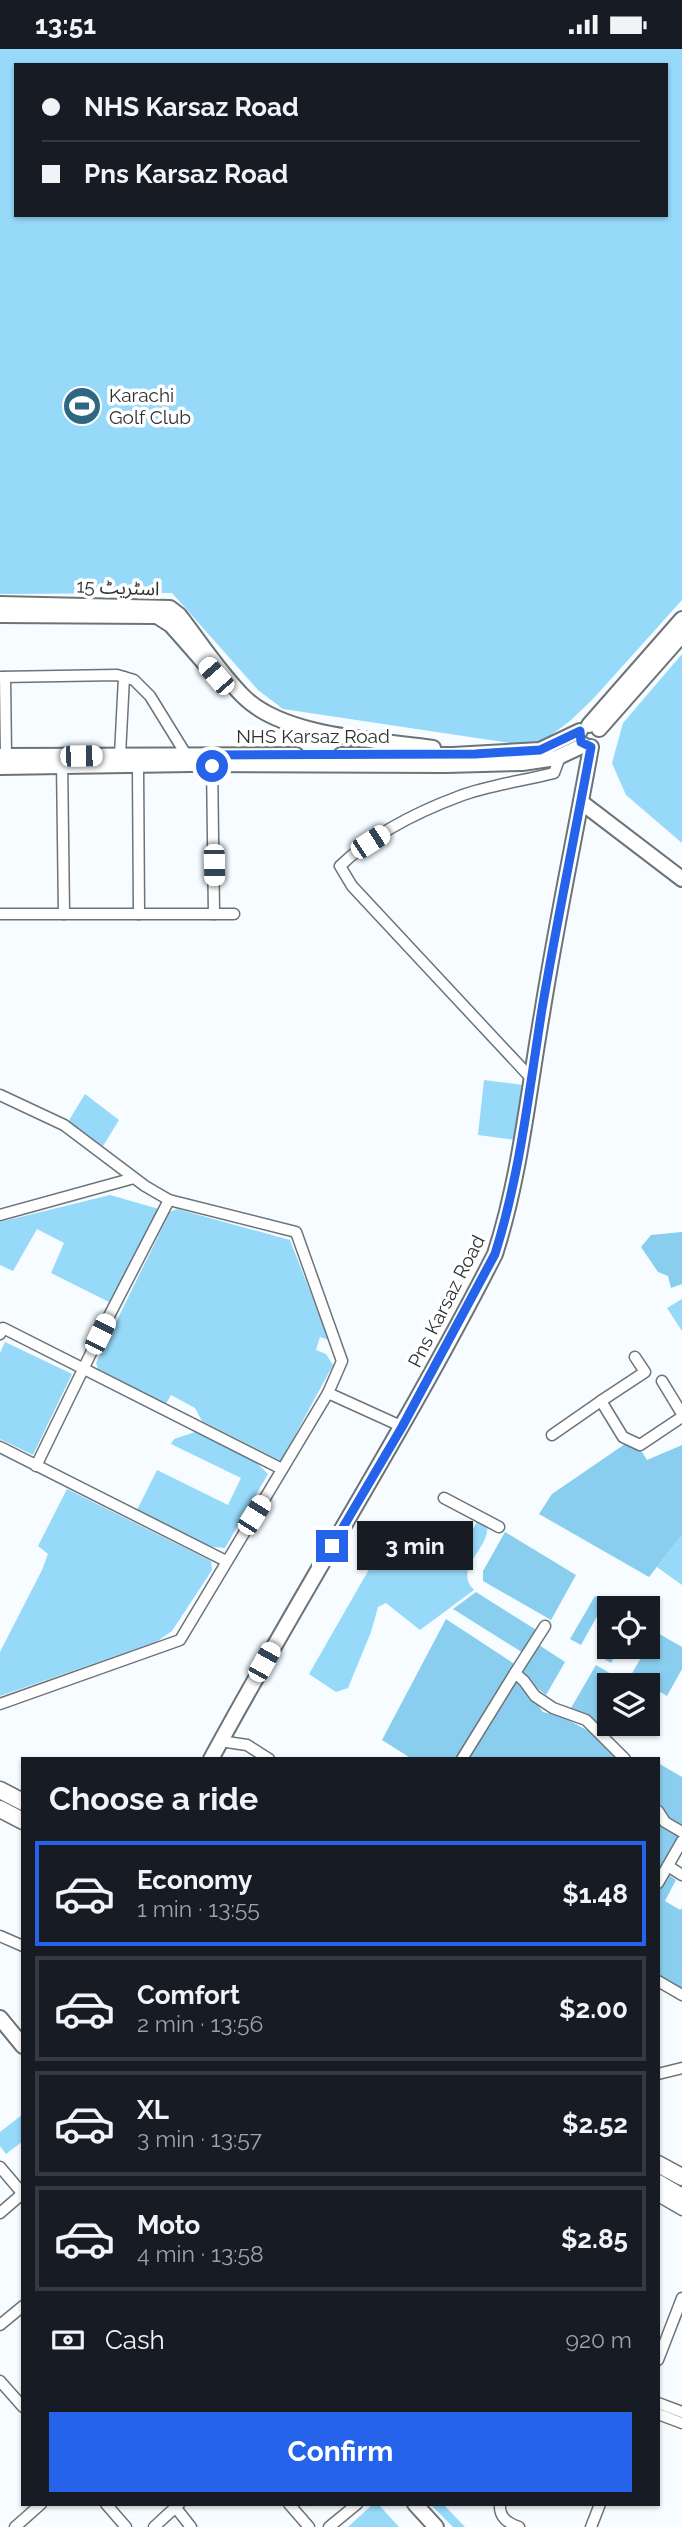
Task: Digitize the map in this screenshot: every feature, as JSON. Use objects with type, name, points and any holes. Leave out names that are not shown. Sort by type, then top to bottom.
[{"type":"main road","points":[[0,1790],[21,1801]]},
{"type":"main road","points":[[2,1816],[21,1821]]},
{"type":"main road","points":[[660,2165],[682,2177]]},
{"type":"main road","points":[[660,2184],[682,2197]]},
{"type":"street","name":"اسٹریٹ 15","points":[[0,604],[170,608],[179,615],[242,695],[264,712],[303,729],[475,754]]},
{"type":"street","points":[[0,615],[161,617],[254,717],[264,723],[303,729]]},
{"type":"street","name":"NHS Karsaz Road","points":[[381,760],[540,750],[589,736],[682,619]]},
{"type":"street","name":"NHS Karsaz Road","points":[[2,760],[381,760],[522,763],[559,757],[589,736],[682,635]]},
{"type":"street","points":[[2,760],[3,677],[124,677],[134,680],[150,696],[187,755]]},
{"type":"street","points":[[124,677],[139,914]]},
{"type":"street","name":"Pns Karsaz Road","points":[[212,1757],[275,1642],[402,1427],[495,1254],[504,1226],[516,1168],[550,964],[581,802],[589,736]]},
{"type":"street","name":"NHS Karsaz Road","points":[[129,761],[187,755],[212,761]]},
{"type":"street","points":[[531,1078],[352,885],[340,866],[353,853],[403,821],[461,795],[554,773],[559,757]]},
{"type":"street","points":[[62,761],[64,913]]},
{"type":"street","points":[[212,761],[214,914]]},
{"type":"street","points":[[581,802],[682,879]]},
{"type":"street","points":[[0,914],[234,914]]},
{"type":"street","points":[[0,1095],[64,1125],[134,1178],[169,1200],[296,1232],[342,1361],[328,1393],[180,1640],[0,1704]]},
{"type":"street","points":[[0,1215],[134,1178]]},
{"type":"street","points":[[36,1466],[169,1200]]},
{"type":"street","points":[[0,1334],[3,1328],[282,1469]]},
{"type":"street","points":[[552,1434],[645,1373],[635,1357]]},
{"type":"street","points":[[601,1401],[623,1437],[640,1445],[682,1415],[662,1381]]},
{"type":"street","points":[[328,1393],[402,1427]]},
{"type":"street","points":[[0,1447],[226,1561]]},
{"type":"street","points":[[444,1498],[499,1527]]},
{"type":"street","points":[[464,1757],[545,1626]]},
{"type":"street","points":[[515,1673],[534,1696],[553,1708],[586,1720],[623,1757]]},
{"type":"street","points":[[220,1741],[247,1745],[266,1757]]},
{"type":"street","points":[[660,1814],[665,1822],[682,1832]]},
{"type":"street","points":[[660,1880],[682,1841]]},
{"type":"street","points":[[668,1866],[682,1875]]},
{"type":"street","points":[[0,1935],[21,1945]]},
{"type":"street","points":[[660,1982],[682,1995]]},
{"type":"street","points":[[0,2018],[21,2044]]},
{"type":"street","points":[[0,2032],[21,2058]]},
{"type":"street","points":[[660,2073],[682,2067]]},
{"type":"street","points":[[0,2167],[21,2193]]},
{"type":"street","points":[[0,2213],[21,2195]]},
{"type":"street","points":[[660,2197],[682,2210]]},
{"type":"street","points":[[660,2355],[682,2298]]},
{"type":"street","points":[[0,2325],[21,2307]]},
{"type":"street","points":[[0,2381],[21,2405]]},
{"type":"street","points":[[660,2404],[682,2412]]},
{"type":"street","points":[[660,2415],[682,2423]]},
{"type":"street","points":[[15,2527],[39,2506]]},
{"type":"street","points":[[109,2506],[126,2527]]},
{"type":"street","points":[[153,2527],[177,2506],[191,2527]]},
{"type":"street","points":[[291,2506],[309,2527]]},
{"type":"street","points":[[329,2527],[354,2506]]},
{"type":"street","points":[[405,2506],[423,2527]]},
{"type":"street","points":[[417,2506],[436,2527]]},
{"type":"street","points":[[500,2506],[502,2517],[508,2523],[519,2527]]},
{"type":"street","points":[[591,2527],[599,2506]]},
{"type":"shaded area","name":"Karachi Golf Club","points":[[0,49],[682,49],[682,600],[593,699],[543,741],[516,744],[283,709],[258,690],[172,593],[0,594]]},
{"type":"shaded area","points":[[682,654],[682,843],[626,795],[612,763],[623,723]]},
{"type":"shaded area","points":[[484,1080],[523,1085],[516,1140],[478,1135]]},
{"type":"shaded area","points":[[85,1094],[119,1120],[103,1146],[68,1122]]},
{"type":"shaded area","points":[[110,1195],[159,1209],[111,1303],[51,1273],[64,1243],[37,1229],[13,1271],[0,1265],[0,1222]]},
{"type":"shaded area","points":[[177,1209],[290,1240],[329,1340],[320,1337],[316,1350],[326,1354],[333,1365],[281,1461],[202,1421],[195,1408],[171,1395],[166,1404],[98,1369],[96,1363],[170,1212]]},
{"type":"shaded area","points":[[682,1232],[682,1284],[671,1288],[668,1276],[658,1272],[641,1247],[651,1235]]},
{"type":"shaded area","points":[[682,1299],[682,1331],[667,1308]]},
{"type":"shaded area","points":[[5,1342],[72,1374],[33,1455],[0,1439],[0,1353]]},
{"type":"shaded area","points":[[195,1432],[255,1461],[268,1474],[225,1548],[212,1547],[137,1510],[157,1470],[228,1505],[241,1478],[171,1444],[174,1439]]},
{"type":"shaded area","points":[[625,1444],[639,1447],[647,1460],[682,1445],[682,1535],[649,1577],[539,1514],[552,1494]]},
{"type":"shaded area","points":[[67,1489],[211,1561],[212,1570],[172,1631],[156,1642],[0,1696],[0,1652],[42,1570],[48,1554],[38,1546]]},
{"type":"shaded area","points":[[478,1520],[487,1525],[487,1533],[467,1574],[468,1582],[474,1590],[420,1630],[386,1603],[378,1607],[371,1632],[348,1688],[336,1692],[309,1674],[395,1524],[456,1560]]},
{"type":"shaded area","points":[[505,1532],[576,1575],[551,1620],[483,1581],[483,1571]]},
{"type":"shaded area","points":[[682,1535],[682,1585],[657,1567]]},
{"type":"shaded area","points":[[476,1592],[538,1631],[525,1654],[453,1609]]},
{"type":"shaded area","points":[[595,1596],[597,1597],[597,1616],[581,1645],[570,1639]]},
{"type":"shaded area","points":[[446,1619],[516,1665],[460,1757],[409,1757],[382,1740]]},
{"type":"shaded area","points":[[660,1634],[682,1647],[682,1669],[667,1696],[660,1692],[660,1673],[632,1673],[640,1659],[660,1659]]},
{"type":"shaded area","points":[[536,1643],[565,1662],[546,1695],[517,1673]]},
{"type":"shaded area","points":[[596,1665],[610,1673],[597,1673],[597,1722],[571,1708]]},
{"type":"shaded area","points":[[516,1676],[543,1712],[563,1717],[594,1734],[618,1757],[467,1757]]},
{"type":"shaded area","points":[[660,1764],[682,1777],[682,1826],[660,1807]]},
{"type":"shaded area","points":[[660,1823],[679,1836],[660,1870]]},
{"type":"shaded area","points":[[668,1874],[676,1880],[665,1901],[680,1910],[682,1908],[682,1988],[660,1976],[660,1888]]},
{"type":"shaded area","points":[[21,2116],[21,2143],[6,2154],[0,2146],[0,2132]]},
{"type":"shaded area","points":[[371,2506],[380,2506],[399,2527],[348,2527]]},
{"type":"shaded area","points":[[432,2506],[445,2506],[465,2527],[453,2527]]},
{"type":"place","name":"Karachi Golf Club","points":[[82,406]]},
{"type":"route","points":[[212,766],[212,755],[453,755],[540,750],[580,731],[581,742],[591,747],[550,964],[516,1168],[504,1226],[495,1254],[412,1410],[332,1546]]}]
